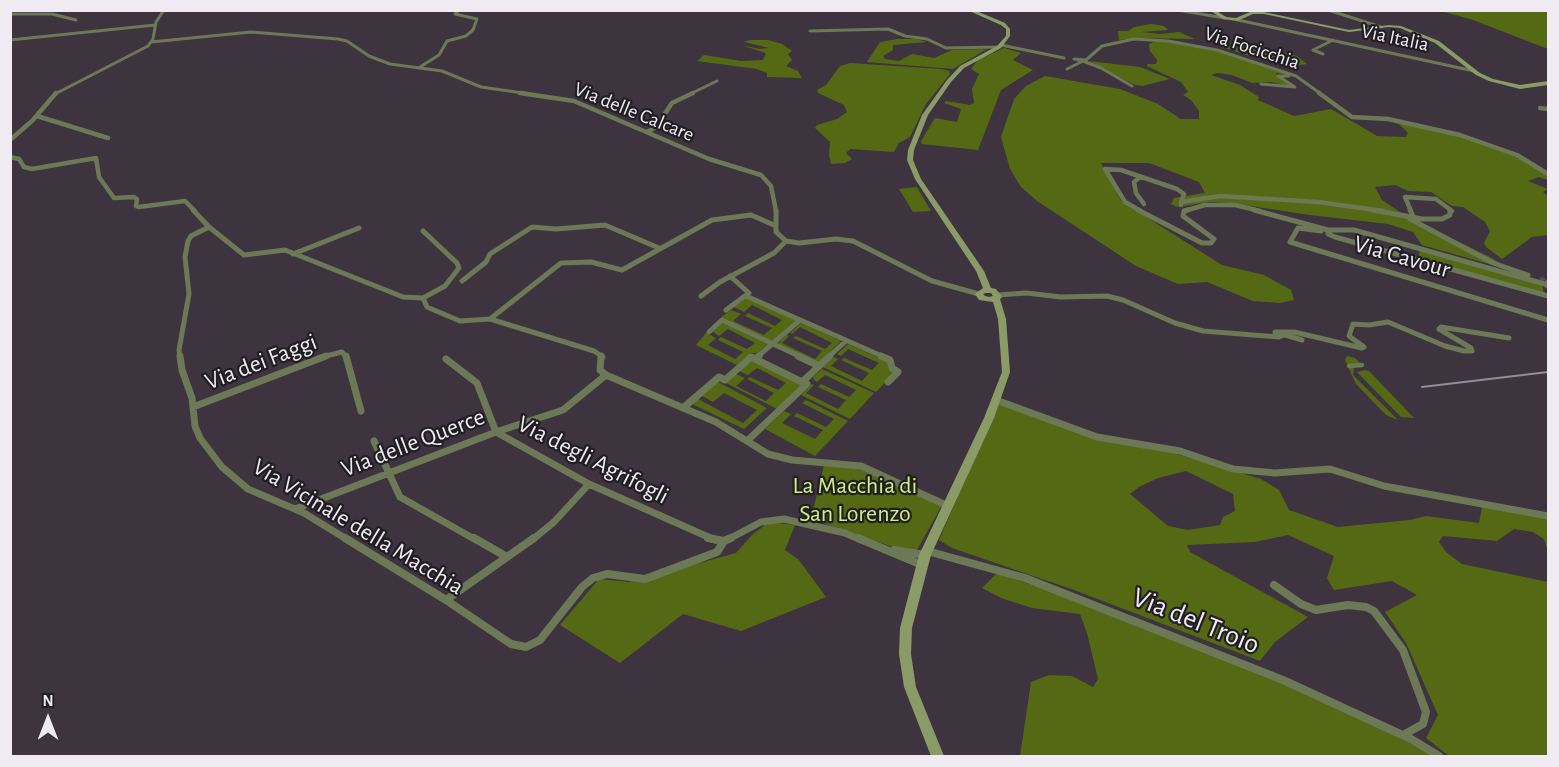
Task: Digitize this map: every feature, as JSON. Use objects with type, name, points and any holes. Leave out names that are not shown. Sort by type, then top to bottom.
[{"type":"main road","points":[[937,756],[913,698],[905,654],[908,615],[925,557],[996,400],[1006,369],[1001,313],[983,277],[918,179],[910,155],[925,115],[955,74],[975,58],[1000,46],[1008,36],[1006,26],[969,10]]},
{"type":"main road","points":[[1211,10],[1225,18],[1239,20],[1260,12],[1342,30],[1363,31],[1381,27],[1399,27],[1431,39],[1474,71],[1491,80],[1516,87],[1548,83]]},
{"type":"street","points":[[10,140],[60,90],[138,53],[151,42],[155,25],[164,10]]},
{"type":"street","points":[[420,67],[440,55],[447,41],[466,36],[473,30],[476,18],[455,14],[459,10]]},
{"type":"street","points":[[1177,10],[1225,18]]},
{"type":"street","points":[[1328,10],[1381,27]]},
{"type":"street","points":[[10,14],[56,14],[76,20]]},
{"type":"street","name":"Via Italia","points":[[1239,20],[1474,71]]},
{"type":"street","points":[[10,40],[155,25]]},
{"type":"street","points":[[810,31],[886,29],[903,35],[927,39],[946,48],[1000,46],[1064,58]]},
{"type":"street","name":"Via delle Calcare","points":[[151,42],[246,32],[342,40],[382,61],[448,73],[481,87],[574,101],[709,159],[752,171],[765,178],[770,184],[777,215],[777,234],[786,241]]},
{"type":"street","name":"Via Focicchia","points":[[1077,60],[1088,59],[1099,48],[1108,44],[1132,39],[1154,39],[1232,54],[1300,78],[1352,117],[1388,118],[1460,135],[1517,155],[1548,174]]},
{"type":"street","points":[[1323,54],[1313,50],[1333,40]]},
{"type":"street","points":[[1077,60],[1101,68],[1132,87]]},
{"type":"street","name":"Via Focicchia","points":[[1067,69],[1081,62],[1077,60]]},
{"type":"street","points":[[1261,84],[1295,87],[1278,76],[1300,78]]},
{"type":"street","points":[[647,132],[656,127],[670,105],[717,81]]},
{"type":"street","points":[[1540,108],[1548,109]]},
{"type":"street","points":[[36,116],[108,138]]},
{"type":"street","points":[[10,157],[18,158],[24,168],[32,169],[96,158],[99,177],[113,198],[135,197],[138,207],[184,200],[209,227],[244,255],[279,249],[403,297],[423,298],[445,286],[459,268],[458,264],[423,231]]},
{"type":"street","points":[[1187,209],[1181,206],[1184,194],[1180,190],[1119,169],[1105,170],[1120,196],[1127,203],[1199,242],[1213,242],[1212,236],[1184,218],[1183,212],[1187,209],[1210,205],[1233,205],[1328,231],[1354,230],[1548,284],[1548,294],[1335,237],[1328,231]]},
{"type":"street","points":[[1140,177],[1134,182],[1136,193],[1144,204]]},
{"type":"street","points":[[1181,202],[1216,196],[1271,201],[1286,198],[1380,211],[1403,216],[1414,218],[1422,219],[1442,219],[1450,215],[1452,211],[1438,200],[1405,197],[1414,218]]},
{"type":"street","points":[[490,319],[560,264],[589,262],[622,270],[704,223],[718,218],[753,215],[776,226]]},
{"type":"street","points":[[1403,216],[1493,263],[1540,279]]},
{"type":"street","points":[[462,281],[486,262],[490,254],[532,227],[556,229],[605,225],[660,248]]},
{"type":"street","name":"Via Vicinale della Macchia","points":[[209,227],[189,238],[185,257],[189,294],[180,353],[197,433],[222,467],[248,489],[294,510],[446,600],[511,644],[526,647],[542,638],[582,587],[593,578],[607,574],[645,579],[717,552],[724,541]]},
{"type":"street","points":[[293,254],[359,228]]},
{"type":"street","name":"Via Cavour","points":[[1328,231],[1298,228],[1290,242],[1548,320]]},
{"type":"street","points":[[700,296],[730,276],[770,255],[786,241],[799,243],[836,239],[856,242],[932,281],[991,295],[1026,293],[1112,297],[1175,323],[1203,331],[1279,337],[1284,335]]},
{"type":"street","points":[[726,310],[749,293],[730,276]]},
{"type":"street","points":[[746,296],[890,360],[892,368],[898,372],[888,382]]},
{"type":"street","points":[[423,298],[427,307],[460,321],[490,319],[596,352],[603,358],[600,370],[606,375],[725,427],[779,458],[863,467],[948,506]]},
{"type":"street","points":[[709,332],[722,320],[819,366]]},
{"type":"street","points":[[755,359],[800,320]]},
{"type":"street","points":[[1302,340],[1275,332],[1294,332],[1364,348],[1349,336],[1353,324],[1369,325],[1388,322],[1445,346],[1464,351],[1472,351],[1471,348],[1439,329],[1441,327],[1509,338]]},
{"type":"street","points":[[802,382],[846,341]]},
{"type":"street","name":"Via dei Faggi","points":[[193,407],[331,354],[342,352],[345,354],[361,411]]},
{"type":"street","points":[[683,408],[719,377],[724,380],[751,357],[807,384],[747,441]]},
{"type":"street","name":"Via degli Agrifogli","points":[[446,359],[469,374],[477,383],[496,432],[589,484],[709,539],[724,541]]},
{"type":"street","points":[[1349,366],[1362,365]]},
{"type":"street","name":"Via delle Querce","points":[[294,510],[496,432],[563,410],[606,375]]},
{"type":"street","points":[[996,400],[1097,437],[1180,451],[1242,471],[1275,473],[1315,469],[1330,470],[1384,486],[1548,516]]},
{"type":"street","points":[[374,441],[395,490],[410,504],[507,557]]},
{"type":"street","points":[[446,600],[554,522],[589,484]]},
{"type":"street","name":"Via del Troio","points":[[724,541],[761,522],[780,519],[824,527],[887,549],[984,565],[1035,582],[1291,683],[1403,735],[1439,756]]},
{"type":"street","points":[[1274,585],[1301,604],[1316,610],[1348,605],[1366,607],[1374,611],[1405,653],[1426,712],[1423,724],[1403,735]]},
{"type":"green space","points":[[1441,11],[1548,11],[1548,49],[1473,20]]},
{"type":"green space","points":[[1151,24],[1164,26],[1168,30],[1141,32],[1160,34],[1179,32],[1195,39],[1119,40],[1118,31],[1128,31],[1134,27]]},
{"type":"green space","points":[[916,39],[927,42],[893,45],[893,50],[883,56],[885,59],[899,61],[912,54],[934,58],[952,50],[987,49],[953,69],[867,62],[880,42]]},
{"type":"green space","points":[[768,40],[782,44],[792,51],[788,54],[792,60],[786,66],[798,71],[802,78],[767,77],[767,73],[757,69],[697,61],[704,55],[741,61],[763,60],[766,53],[741,45],[760,49],[769,48],[744,42]]},
{"type":"green space","points":[[1158,40],[1222,52],[1289,75],[1276,73],[1278,78],[1290,84],[1288,86],[1271,82],[1252,83],[1232,75],[1217,73],[1211,75],[1240,85],[1259,97],[1258,100],[1294,116],[1331,109],[1377,136],[1406,137],[1408,133],[1395,120],[1505,150],[1548,175],[1548,180],[1539,177],[1528,181],[1548,189],[1543,192],[1548,196],[1548,235],[1532,237],[1502,259],[1484,243],[1490,231],[1485,222],[1463,207],[1452,206],[1431,192],[1408,191],[1395,185],[1375,187],[1382,200],[1409,218],[1492,258],[1510,270],[1422,245],[1413,232],[1388,224],[1231,203],[1210,202],[1177,207],[1171,204],[1174,198],[1205,193],[1199,182],[1149,163],[1101,163],[1121,201],[1222,265],[1264,275],[1291,290],[1294,300],[1280,303],[1253,301],[1207,282],[1178,284],[1136,266],[1037,201],[1021,187],[1010,169],[1001,137],[1014,99],[1026,86],[1045,76],[1120,89],[1158,104],[1181,119],[1199,119],[1199,111],[1191,100],[1183,95],[1188,92],[1181,82],[1147,66],[1147,64],[1156,64],[1157,60],[1150,51],[1149,44]]},
{"type":"green space","points":[[1253,44],[1297,56],[1307,64],[1285,67],[1222,47]]},
{"type":"green space","points":[[1004,48],[1021,53],[1013,60],[1033,70],[1001,90],[978,150],[922,144],[921,141],[935,118],[957,122],[961,109],[944,103],[946,101],[970,105],[974,103],[972,89],[979,74],[971,69],[978,60]]},
{"type":"green space","points":[[1089,61],[1140,67],[1170,79],[1142,86],[1135,85]]},
{"type":"green space","points":[[850,63],[941,69],[949,71],[950,74],[926,104],[910,137],[899,143],[894,152],[850,149],[846,153],[852,159],[845,163],[831,164],[830,142],[815,128],[847,112],[844,105],[818,93],[817,90],[826,85],[840,66]]},
{"type":"green space","points":[[917,187],[931,211],[913,212],[899,189]]},
{"type":"green space","points":[[1420,250],[1542,285],[1544,293],[1418,258]]},
{"type":"green space","points":[[746,298],[796,320],[772,341],[721,317],[731,310],[741,314],[733,321],[764,335],[772,328],[745,316],[748,313],[775,326],[782,320],[752,305],[744,312],[734,307]]},
{"type":"green space","points":[[721,323],[768,344],[757,353],[751,353],[737,365],[696,345],[706,333],[716,338],[708,345],[735,359],[743,352],[718,340],[721,337],[747,349],[755,343],[728,329],[719,336],[713,332]]},
{"type":"green space","points":[[801,323],[841,341],[818,363],[777,344],[787,335],[789,336],[782,343],[815,359],[822,351],[793,338],[796,336],[825,349],[832,343],[800,327],[792,334],[790,333]]},
{"type":"green space","points":[[848,344],[888,362],[889,368],[895,372],[876,392],[823,367],[834,357],[838,359],[831,366],[862,381],[869,373],[841,360],[844,358],[872,370],[879,363],[848,349],[841,356],[837,354]]},
{"type":"green space","points":[[1347,356],[1355,358],[1363,366],[1354,368],[1353,375],[1398,420],[1386,415],[1356,384],[1345,360]]},
{"type":"green space","points":[[752,360],[803,385],[777,409],[726,383],[736,374],[745,378],[736,386],[766,401],[774,393],[747,379],[750,377],[778,390],[786,383],[757,368],[748,375],[739,371]]},
{"type":"green space","points":[[822,369],[874,393],[850,419],[801,395],[812,384],[814,385],[806,393],[838,409],[846,400],[818,387],[821,384],[849,397],[856,390],[825,375],[817,382],[813,377]]},
{"type":"green space","points":[[1369,371],[1414,418],[1401,417],[1357,372]]},
{"type":"green space","points":[[718,382],[767,408],[744,429],[692,404],[698,399],[743,423],[757,410],[724,393],[713,402],[702,396]]},
{"type":"green space","points":[[806,400],[848,421],[815,456],[765,429],[784,411],[791,414],[782,423],[815,439],[823,430],[794,416],[797,413],[826,427],[834,419],[802,403]]},
{"type":"green space","points":[[998,404],[1108,442],[1170,452],[1261,479],[1279,490],[1289,510],[1338,527],[1410,520],[1426,516],[1479,523],[1482,507],[1548,517],[1548,551],[1544,539],[1533,532],[1514,529],[1497,541],[1443,536],[1439,542],[1446,552],[1462,564],[1548,582],[1548,756],[1449,756],[1426,738],[1438,715],[1406,643],[1385,612],[1417,595],[1392,581],[1334,590],[1327,578],[1334,556],[1288,535],[1255,542],[1187,545],[1190,552],[1308,617],[1275,642],[1260,661],[1074,590],[952,548],[939,540]],"holes":[[[1186,471],[1233,494],[1235,511],[1223,517],[1220,525],[1188,530],[1168,526],[1130,494],[1158,478]]]},
{"type":"green space","name":"La Macchia di San Lorenzo","points":[[824,465],[857,468],[942,505],[917,550],[890,546],[811,519]]},
{"type":"green space","points":[[769,522],[795,525],[785,550],[799,560],[826,597],[741,631],[683,614],[620,663],[560,625],[599,579],[630,582],[736,553],[752,535]]},
{"type":"green space","points":[[997,573],[1081,602],[1283,683],[1433,756],[1020,756],[1031,682],[1049,675],[1072,676],[1093,687],[1098,679],[1080,614],[1032,608],[1001,598],[982,588]]},
{"type":"tunnel","points":[[1540,279],[1548,282]]},
{"type":"railway","points":[[1422,387],[1548,372]]}]
